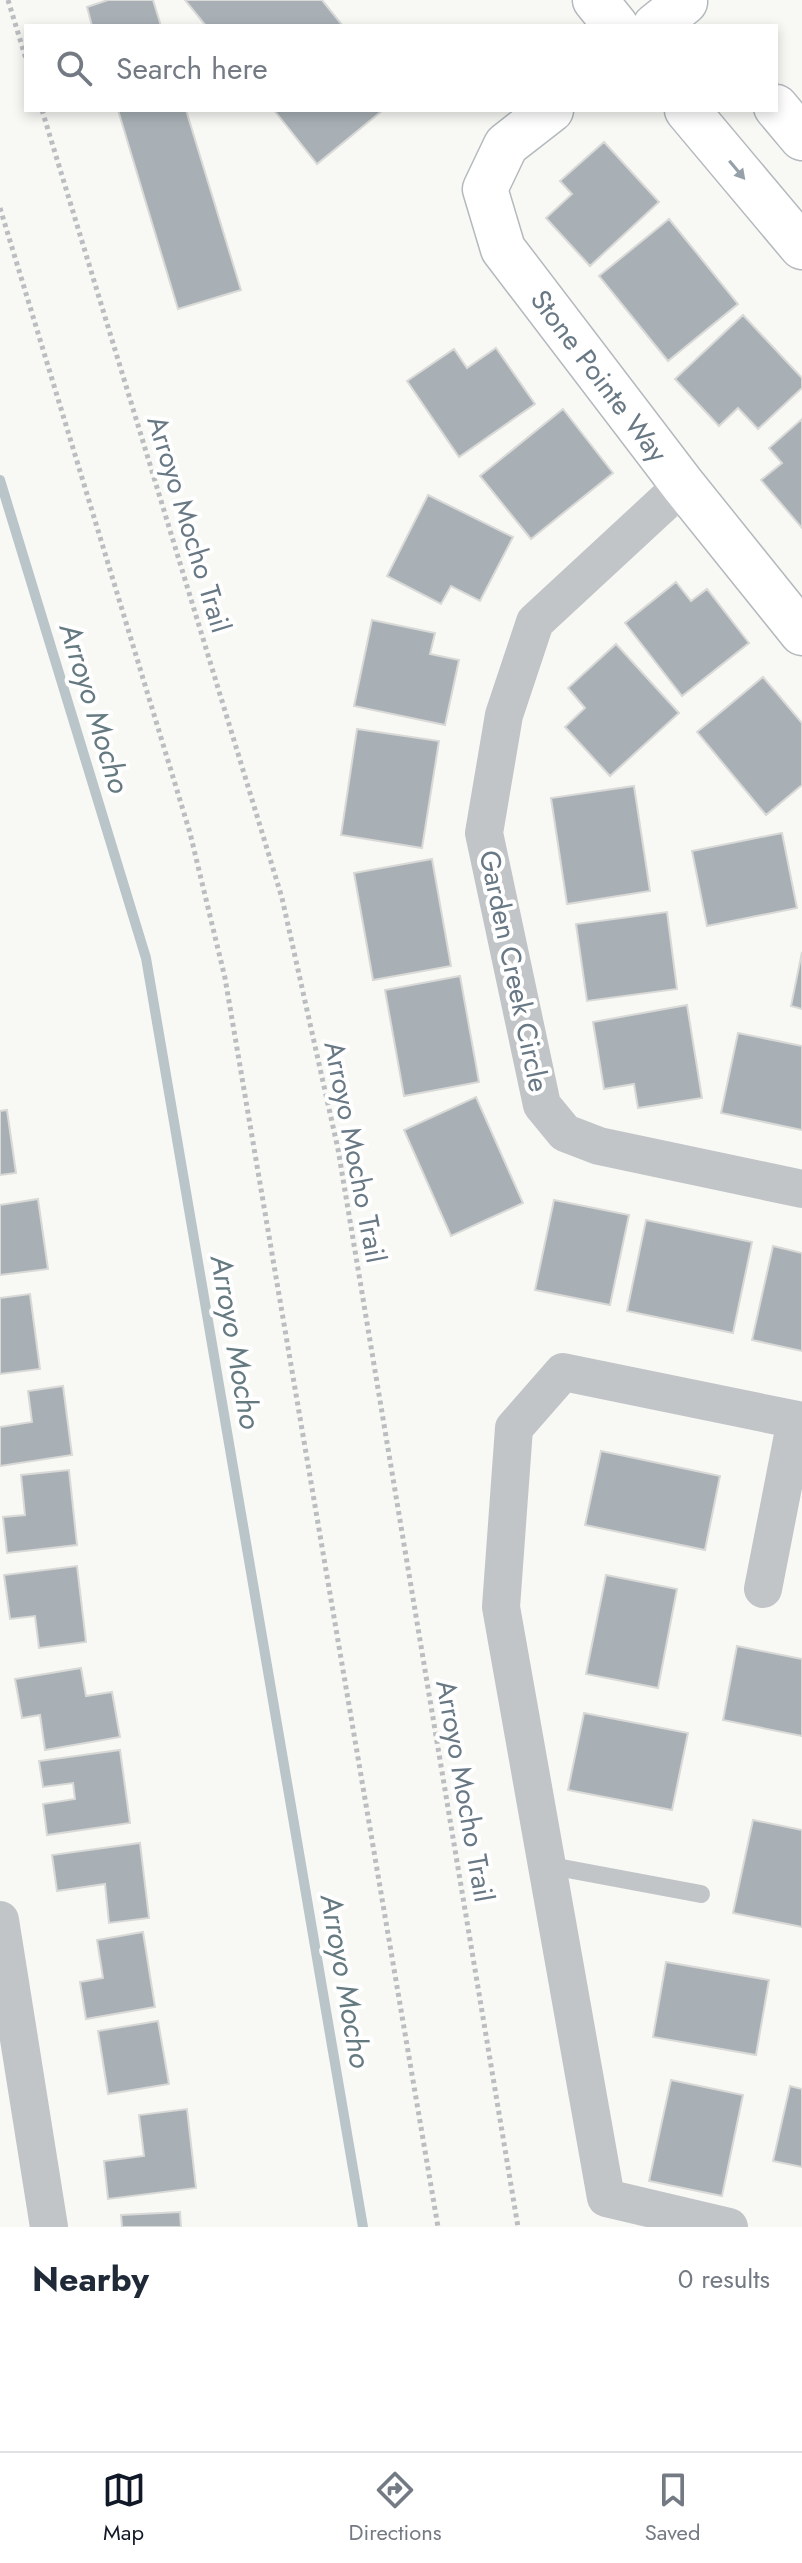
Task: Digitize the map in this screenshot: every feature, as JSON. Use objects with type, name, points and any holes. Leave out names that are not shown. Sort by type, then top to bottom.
[{"type":"street","points":[[595,0],[614,24]]},
{"type":"street","points":[[778,109],[802,138]]},
{"type":"street","name":"Stone Pointe Way","points":[[548,112],[506,145],[485,189],[503,249],[683,485],[802,633]]},
{"type":"street","points":[[689,112],[802,247]]},
{"type":"street","name":"Garden Creek Circle","points":[[683,485],[535,622],[504,715],[484,833],[542,1105],[565,1133],[599,1146],[802,1189]]},
{"type":"street","points":[[729,2227],[606,2198],[501,1607],[514,1428],[563,1372],[799,1421],[763,1589]]},
{"type":"street","points":[[0,1920],[49,2227]]},
{"type":"lane","points":[[546,1865],[701,1894]]},
{"type":"path","points":[[8,0],[24,52]]},
{"type":"path","name":"Arroyo Mocho Trail","points":[[43,112],[282,898],[340,1164],[518,2227]]},
{"type":"path","points":[[0,208],[185,818],[225,978],[438,2227]]},
{"type":"building","points":[[108,0],[153,0],[160,24],[91,24],[87,7]]},
{"type":"building","points":[[185,0],[322,0],[341,24],[204,24]]},
{"type":"building","points":[[119,112],[187,112],[241,290],[178,309]]},
{"type":"building","points":[[276,112],[381,112],[317,164]]},
{"type":"building","points":[[604,142],[659,202],[590,266],[546,218],[572,194],[560,181]]},
{"type":"building","points":[[669,219],[738,304],[668,361],[599,276]]},
{"type":"building","points":[[743,315],[802,378],[802,388],[758,429],[738,408],[719,426],[675,379]]},
{"type":"building","points":[[496,348],[535,404],[459,457],[407,381],[454,349],[467,368]]},
{"type":"building","points":[[563,409],[613,473],[531,539],[480,476]]},
{"type":"building","points":[[802,419],[802,528],[761,480],[782,463],[769,448]]},
{"type":"building","points":[[428,495],[513,537],[480,601],[451,586],[441,604],[387,576]]},
{"type":"building","points":[[676,582],[691,601],[707,589],[749,643],[682,696],[625,623]]},
{"type":"building","points":[[372,620],[435,633],[430,654],[459,660],[445,725],[354,706]]},
{"type":"building","points":[[616,644],[679,713],[610,776],[565,727],[585,708],[568,688]]},
{"type":"building","points":[[763,677],[802,723],[802,785],[766,815],[697,732]]},
{"type":"building","points":[[357,729],[439,741],[422,848],[341,835]]},
{"type":"building","points":[[634,786],[650,891],[567,904],[551,798]]},
{"type":"building","points":[[782,833],[797,908],[707,926],[692,851]]},
{"type":"building","points":[[432,859],[451,966],[373,980],[354,873]]},
{"type":"building","points":[[667,912],[677,989],[587,1001],[576,924]]},
{"type":"building","points":[[802,952],[802,1009],[791,1006]]},
{"type":"building","points":[[460,976],[479,1082],[404,1096],[385,990]]},
{"type":"building","points":[[687,1005],[702,1098],[638,1108],[634,1084],[604,1089],[593,1022]]},
{"type":"building","points":[[738,1033],[802,1046],[802,1130],[721,1113]]},
{"type":"building","points":[[476,1097],[523,1203],[451,1236],[404,1130]]},
{"type":"building","points":[[7,1110],[16,1173],[0,1175],[0,1111]]},
{"type":"building","points":[[38,1199],[48,1269],[0,1275],[0,1205]]},
{"type":"building","points":[[554,1200],[629,1215],[610,1305],[535,1290]]},
{"type":"building","points":[[646,1220],[752,1242],[733,1333],[627,1311]]},
{"type":"building","points":[[773,1246],[802,1253],[802,1351],[752,1340]]},
{"type":"building","points":[[30,1294],[40,1369],[0,1374],[0,1298]]},
{"type":"building","points":[[63,1386],[72,1455],[0,1466],[0,1427],[32,1422],[28,1391]]},
{"type":"building","points":[[601,1451],[720,1476],[705,1550],[585,1525]]},
{"type":"building","points":[[69,1470],[77,1545],[7,1553],[3,1517],[25,1515],[21,1475]]},
{"type":"building","points":[[77,1566],[86,1642],[39,1648],[35,1616],[10,1619],[4,1575]]},
{"type":"building","points":[[606,1575],[677,1589],[658,1688],[586,1674]]},
{"type":"building","points":[[737,1646],[802,1659],[802,1736],[723,1720]]},
{"type":"building","points":[[81,1668],[86,1696],[112,1692],[120,1737],[45,1750],[40,1715],[22,1718],[15,1679]]},
{"type":"building","points":[[584,1713],[688,1733],[672,1810],[568,1790]]},
{"type":"building","points":[[120,1750],[130,1823],[47,1835],[43,1804],[75,1799],[73,1783],[43,1787],[39,1761]]},
{"type":"building","points":[[753,1820],[802,1830],[802,1927],[733,1913]]},
{"type":"building","points":[[140,1843],[149,1918],[109,1923],[105,1884],[57,1891],[52,1855]]},
{"type":"building","points":[[143,1932],[155,2007],[86,2019],[80,1982],[103,1978],[97,1940]]},
{"type":"building","points":[[666,1962],[769,1980],[756,2055],[653,2037]]},
{"type":"building","points":[[158,2021],[169,2084],[108,2094],[98,2031]]},
{"type":"building","points":[[671,2080],[743,2095],[722,2196],[649,2181]]},
{"type":"building","points":[[790,2086],[802,2089],[802,2167],[773,2161]]},
{"type":"building","points":[[187,2109],[196,2188],[108,2199],[104,2161],[144,2156],[139,2115]]},
{"type":"building","points":[[180,2212],[181,2227],[122,2227],[121,2215]]},
{"type":"waterway","name":"Arroyo Mocho","points":[[0,480],[146,958],[363,2227]]}]
